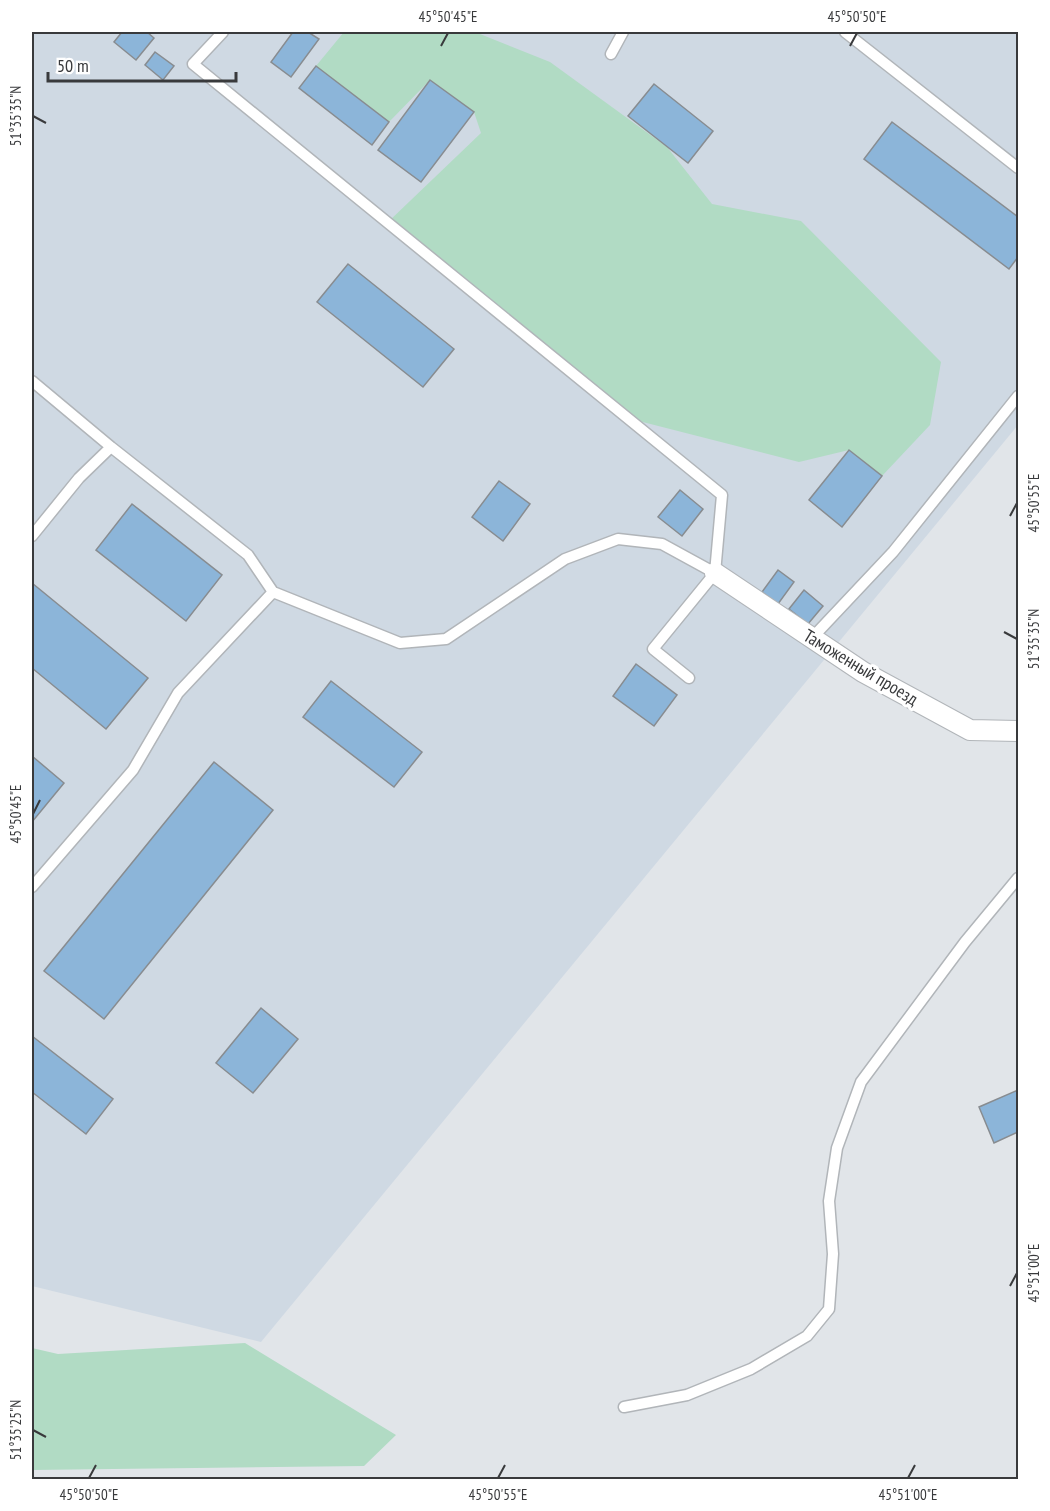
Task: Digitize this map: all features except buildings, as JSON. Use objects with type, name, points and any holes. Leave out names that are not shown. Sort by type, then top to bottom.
[{"type":"street","name":"Таможенный проезд","points":[[715,573],[863,672],[970,730],[1018,731]]},
{"type":"lane","points":[[223,32],[193,64],[722,495],[715,573],[653,649],[689,678]]},
{"type":"lane","points":[[611,54],[623,32]]},
{"type":"lane","points":[[845,32],[1018,168]]},
{"type":"lane","points":[[32,381],[111,447],[248,555],[273,592],[400,643],[446,639],[565,559],[618,539],[662,544],[715,573]]},
{"type":"lane","points":[[812,638],[893,552],[1018,396]]},
{"type":"lane","points":[[32,536],[80,478],[111,447]]},
{"type":"lane","points":[[32,887],[133,770],[178,693],[273,592]]},
{"type":"lane","points":[[624,1407],[687,1395],[751,1369],[807,1336],[829,1309],[833,1254],[829,1201],[837,1148],[861,1082],[965,942],[1018,878]]},
{"type":"shaded area","points":[[32,32],[1018,32],[1018,425],[261,1342],[32,1286]]},
{"type":"green space","points":[[344,32],[475,32],[550,62],[667,147],[712,204],[801,221],[941,362],[930,425],[882,476],[849,450],[799,462],[627,418],[387,223],[481,133],[474,112],[430,80],[389,122],[316,66]]},
{"type":"green space","points":[[245,1343],[396,1435],[364,1466],[32,1470],[32,1348],[58,1354]]}]
